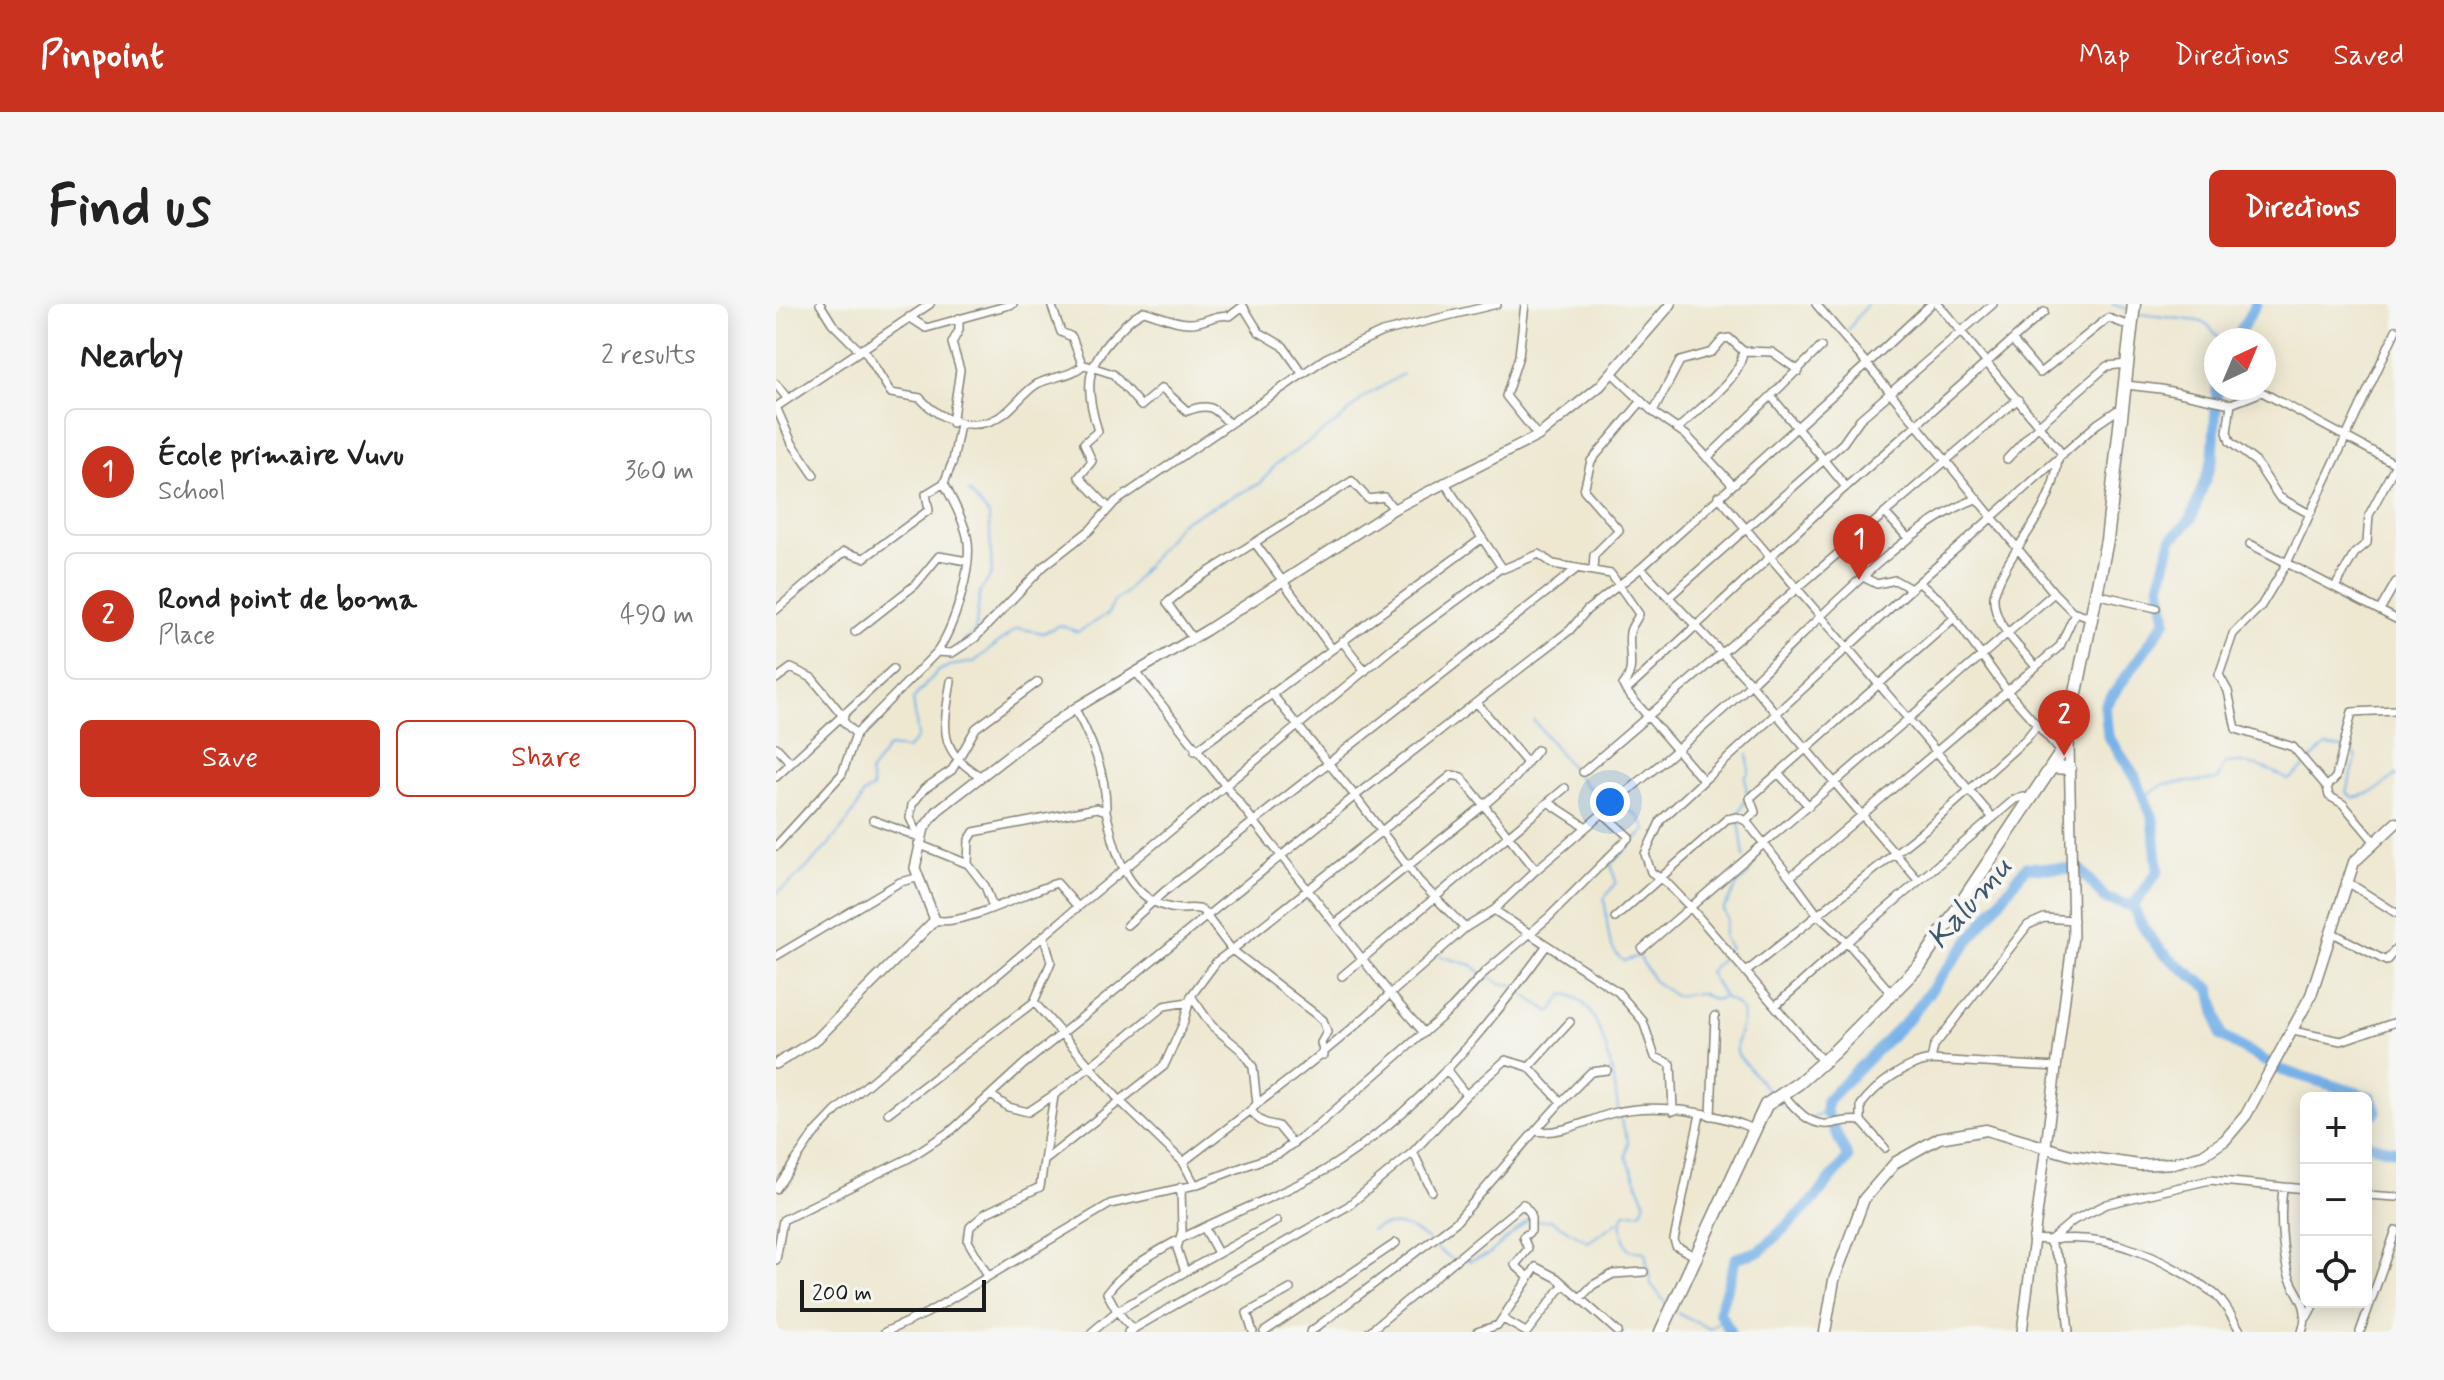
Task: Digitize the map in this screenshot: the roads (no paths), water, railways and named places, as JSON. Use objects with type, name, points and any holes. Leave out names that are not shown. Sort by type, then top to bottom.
[{"type":"highway","points":[[1661,1332],[1698,1258],[1754,1129],[1777,1096],[1823,1062],[1930,952],[2069,739],[2107,540],[2132,313]]},
{"type":"highway","points":[[2053,767],[2069,768]]},
{"type":"main road","points":[[1825,1332],[1834,1280],[1864,1199],[1896,1162],[1939,1138],[1979,1130],[2071,1155],[2139,1165],[2174,1163],[2203,1155],[2225,1140],[2246,1115],[2311,995],[2354,862],[2396,823]]},
{"type":"street","points":[[820,304],[832,323],[862,350],[891,393],[920,398],[929,409],[956,424],[999,417],[1040,383],[1074,373],[1083,365],[1115,375],[1141,406],[1162,388],[1186,411],[1203,404],[1215,407],[1229,424]]},
{"type":"street","points":[[814,475],[792,443],[776,407],[930,304]]},
{"type":"street","points":[[909,317],[926,328],[1013,304]]},
{"type":"street","points":[[1051,304],[1061,332],[1072,337],[1083,365]]},
{"type":"street","points":[[1135,304],[1136,315]]},
{"type":"street","points":[[937,652],[951,653],[963,645],[1048,562],[1090,530],[1109,508],[1302,373],[1382,332],[1497,304]]},
{"type":"street","points":[[1525,304],[1519,356],[1506,396],[1538,436]]},
{"type":"street","points":[[935,920],[917,878],[919,841],[930,817],[980,776],[1075,709],[1193,639],[1394,509],[1538,436],[1612,373],[1671,304]]},
{"type":"street","points":[[1816,304],[2054,593],[2075,613],[2090,617]]},
{"type":"street","points":[[776,1260],[778,1222],[930,1146],[1062,1033],[1209,918],[1355,796],[1477,703],[1641,568],[1931,304]]},
{"type":"street","points":[[1938,304],[2039,425],[2060,457],[2050,494],[1994,595],[1996,615],[2036,667]]},
{"type":"street","points":[[1670,596],[1843,443],[1860,419],[1962,334],[1993,304]]},
{"type":"street","points":[[1109,508],[1079,477],[1092,461],[1083,444],[1098,431],[1088,400],[1093,366],[1100,349],[1136,315],[1144,311],[1184,323],[1199,322],[1218,313],[1230,316],[1243,306],[1259,332],[1283,346],[1302,373]]},
{"type":"street","points":[[1626,691],[1846,487],[2044,312]]},
{"type":"street","points":[[2013,341],[2040,373],[2108,318],[2132,313]]},
{"type":"street","points":[[776,610],[844,552],[864,558],[930,508],[927,492],[944,483],[953,461],[960,366],[952,343],[959,330],[959,318]]},
{"type":"street","points":[[2374,841],[2343,804],[2329,796],[2327,787],[2291,746],[2236,729],[2228,691],[2219,675],[2233,634],[2261,606],[2287,563],[2396,330]]},
{"type":"street","points":[[1653,412],[1683,359],[1712,352],[1727,337],[1743,351],[1772,352],[1799,371]]},
{"type":"street","points":[[1707,458],[1821,347]]},
{"type":"street","points":[[1678,429],[1729,379],[1743,351]]},
{"type":"street","points":[[2007,459],[2039,425],[2107,366],[2128,364]]},
{"type":"street","points":[[1612,373],[1641,402],[1678,429],[1732,484]]},
{"type":"street","points":[[776,384],[787,398]]},
{"type":"street","points":[[2126,385],[2226,403],[2262,392],[2348,435],[2360,447],[2396,464],[2369,515],[2367,543],[2355,553],[2335,587]]},
{"type":"street","points":[[1771,396],[1846,487]]},
{"type":"street","points":[[1583,772],[2018,399]]},
{"type":"street","points":[[1593,571],[1593,556],[1619,529],[1584,490],[1590,464],[1641,402]]},
{"type":"street","points":[[2226,403],[2230,442],[2256,462],[2279,497],[2308,513]]},
{"type":"street","points":[[1823,1062],[1690,907],[1649,870],[1646,850],[1661,820],[1703,780],[1991,517],[2107,416],[2124,406]]},
{"type":"street","points":[[1193,639],[1167,601],[1255,543],[1352,481],[1357,482],[1368,499],[1384,497],[1394,509]]},
{"type":"street","points":[[1444,482],[1501,568],[1505,570],[1539,554],[1553,564],[1575,570],[1609,572],[1639,614],[1630,631],[1633,653],[1630,676],[1623,684],[1626,691],[1703,780]]},
{"type":"street","points":[[776,846],[835,784],[845,769],[856,734],[937,652],[950,632],[967,561],[967,533],[944,483]]},
{"type":"street","points":[[1718,496],[1868,668],[1877,686],[1993,818]]},
{"type":"street","points":[[1622,796],[1751,684],[1909,539],[1945,511],[1976,499]]},
{"type":"street","points":[[1885,513],[1909,539]]},
{"type":"street","points":[[1195,751],[1481,539]]},
{"type":"street","points":[[1255,543],[1332,649]]},
{"type":"street","points":[[2250,544],[2396,619]]},
{"type":"street","points":[[855,632],[915,585],[939,556],[967,561]]},
{"type":"street","points":[[776,1189],[814,1134],[836,1111],[1223,785],[1365,671],[1501,568]]},
{"type":"street","points":[[1641,568],[1698,624],[1918,880]]},
{"type":"street","points":[[1127,925],[1575,570]]},
{"type":"street","points":[[1865,578],[1877,584],[1895,580],[1911,589]]},
{"type":"street","points":[[2380,610],[2396,582]]},
{"type":"street","points":[[1919,583],[1939,597],[1981,658],[2062,753]]},
{"type":"street","points":[[1642,949],[2054,593]]},
{"type":"street","points":[[2095,594],[2156,608]]},
{"type":"street","points":[[1790,877],[2060,646],[2075,613]]},
{"type":"street","points":[[1615,918],[1727,819],[1742,819],[1755,812],[1750,798],[1954,618]]},
{"type":"street","points":[[1342,641],[1365,671]]},
{"type":"street","points":[[776,679],[793,668],[810,676],[856,734]]},
{"type":"street","points":[[776,777],[893,669]]},
{"type":"street","points":[[1136,672],[1150,693],[1172,714],[1178,729],[1195,751],[1424,1033]]},
{"type":"street","points":[[951,681],[945,722],[947,742],[957,761],[980,776]]},
{"type":"street","points":[[919,841],[910,818],[912,805],[924,789],[945,777],[976,728],[1038,682]]},
{"type":"street","points":[[1271,693],[1435,899],[1465,928]]},
{"type":"street","points":[[1477,703],[1527,763]]},
{"type":"street","points":[[1075,709],[1091,739],[1123,871],[1154,901],[1174,909],[1198,908],[1232,950],[1323,1020],[1327,1032],[1321,1043],[1324,1055]]},
{"type":"street","points":[[2327,787],[2336,777],[2353,711],[2396,710]]},
{"type":"street","points":[[1746,972],[1970,791],[2037,725]]},
{"type":"street","points":[[2022,1332],[2074,920],[2069,739]]},
{"type":"street","points":[[776,747],[791,763]]},
{"type":"street","points":[[1335,924],[1483,806],[1537,750]]},
{"type":"street","points":[[1779,774],[1809,806]]},
{"type":"street","points":[[1044,1161],[1164,1066],[1183,1024],[1189,999],[1217,961],[1452,775],[1461,777],[1536,870]]},
{"type":"street","points":[[1342,976],[1565,788]]},
{"type":"street","points":[[1775,1006],[1918,880],[2019,797],[2030,802]]},
{"type":"street","points":[[1548,802],[1586,827]]},
{"type":"street","points":[[968,864],[969,840],[981,828],[1091,808],[1106,811]]},
{"type":"street","points":[[885,1332],[927,1313],[987,1274],[1110,1204],[1195,1185],[1259,1163],[1293,1144],[1424,1033],[1629,838],[1605,813],[1536,870],[1494,910],[1465,928],[1324,1055],[1308,1063],[1183,1162]]},
{"type":"street","points":[[1742,819],[1818,915],[1847,942],[1892,994]]},
{"type":"street","points":[[873,820],[968,864],[985,886],[993,907]]},
{"type":"street","points":[[776,956],[900,882],[917,878]]},
{"type":"street","points":[[2346,881],[2396,913]]},
{"type":"street","points":[[935,920],[946,922],[1057,883],[1078,907]]},
{"type":"street","points":[[1494,910],[1606,983],[1638,1013],[1655,1057],[1671,1064],[1673,1111]]},
{"type":"street","points":[[1931,1060],[1934,1046],[2020,933],[2044,918],[2074,920]]},
{"type":"street","points":[[776,1064],[817,1039],[935,920]]},
{"type":"street","points":[[2331,932],[2386,961],[2396,949]]},
{"type":"street","points":[[888,1113],[1034,1002],[1050,966],[1050,949],[1044,936]]},
{"type":"street","points":[[1547,945],[1488,1025],[1396,1122],[1360,1148],[1292,1188],[1179,1241],[1130,1270],[1106,1295],[1131,1331],[1348,1206],[1413,1152],[1466,1095],[1506,1060],[1529,1067],[1561,1102]]},
{"type":"street","points":[[991,1095],[1008,1107],[1025,1113],[1054,1096],[1164,1006],[1189,999]]},
{"type":"street","points":[[1189,999],[1212,1026],[1241,1050],[1253,1067],[1254,1107],[1260,1122],[1278,1126],[1293,1144]]},
{"type":"street","points":[[1034,1002],[1121,1102],[1183,1162],[1195,1185]]},
{"type":"street","points":[[1711,1116],[1715,1016]]},
{"type":"street","points":[[1529,1067],[1570,1022]]},
{"type":"street","points":[[2293,1031],[2341,1041],[2396,1022]]},
{"type":"street","points":[[1861,1121],[1864,1101],[1913,1063],[1931,1060],[2057,1067]]},
{"type":"street","points":[[1446,1069],[1466,1095]]},
{"type":"street","points":[[1310,1332],[1431,1242],[1480,1198],[1535,1131],[1591,1072],[1607,1070]]},
{"type":"street","points":[[987,1274],[968,1241],[970,1227],[986,1213],[1040,1187],[1054,1096]]},
{"type":"street","points":[[1777,1096],[1799,1113],[1828,1124],[1841,1120],[1861,1121],[1885,1148]]},
{"type":"street","points":[[1535,1131],[1548,1132],[1579,1126],[1618,1112],[1673,1111],[1711,1116],[1754,1129]]},
{"type":"street","points":[[1698,1258],[1675,1246],[1674,1240],[1700,1114]]},
{"type":"street","points":[[1413,1152],[1432,1191]]},
{"type":"street","points":[[2049,1240],[2087,1212],[2141,1195],[2218,1180],[2300,1188]]},
{"type":"street","points":[[1181,1187],[1183,1214],[1177,1248],[1185,1272]]},
{"type":"street","points":[[2283,1187],[2280,1220],[2287,1273],[2300,1293],[2307,1317]]},
{"type":"street","points":[[2372,1195],[2396,1197]]},
{"type":"street","points":[[1369,1332],[1522,1204],[1532,1220],[1531,1231],[1523,1237],[1528,1249],[1515,1265],[1527,1276]]},
{"type":"street","points":[[1092,1332],[1117,1311],[1277,1221]]},
{"type":"street","points":[[1205,1229],[1218,1253]]},
{"type":"street","points":[[2360,1332],[2396,1230]]},
{"type":"street","points":[[2032,1239],[2087,1236],[2121,1245],[2172,1266],[2216,1295],[2241,1332]]},
{"type":"street","points":[[2049,1240],[2062,1265],[2069,1332]]},
{"type":"street","points":[[1264,1332],[1396,1243]]},
{"type":"street","points":[[1375,1259],[1388,1274]]},
{"type":"street","points":[[1477,1332],[1496,1327],[1527,1276],[1538,1267],[1564,1284],[1618,1332]]},
{"type":"street","points":[[1580,1298],[1593,1285],[1613,1274],[1644,1272]]},
{"type":"street","points":[[1503,1319],[1526,1332],[1564,1284]]},
{"type":"street","points":[[1253,1332],[1247,1313],[1290,1289]]},
{"type":"street","points":[[2302,1332],[2312,1308]]},
{"type":"waterway","points":[[1848,330],[1867,304]]},
{"type":"waterway","points":[[2112,304],[2130,310]]},
{"type":"waterway","points":[[2242,328],[2256,304]]},
{"type":"waterway","points":[[2140,314],[2198,321],[2210,328]]},
{"type":"waterway","points":[[776,893],[825,848],[849,819],[863,794],[873,788],[870,773],[888,747],[907,749],[918,737],[913,699],[937,672],[949,666],[974,662],[1017,628],[1043,633],[1060,625],[1078,632],[1108,614],[1114,601],[1124,594],[1181,522],[1261,483],[1276,464],[1339,421],[1364,397],[1403,374]]},
{"type":"waterway","points":[[2133,906],[2158,871],[2153,818],[2134,775],[2108,736],[2105,706],[2166,620],[2160,585],[2171,540],[2191,519],[2213,458],[2216,400]]},
{"type":"waterway","points":[[964,641],[975,632],[980,592],[992,574],[989,515],[969,492]]},
{"type":"waterway","points":[[1534,721],[1596,796],[1621,817],[1628,810],[1638,815],[1646,830],[1611,864],[1616,882],[1604,899],[1613,949],[1624,961],[1639,956],[1653,980],[1675,996],[1701,993],[1714,1000],[1723,997],[1735,1003],[1743,1016],[1738,1055],[1771,1094]]},
{"type":"waterway","points":[[2144,798],[2164,784],[2217,780],[2225,763],[2258,766],[2288,780],[2326,746],[2349,749],[2357,757],[2346,792],[2354,798],[2375,791],[2396,775]]},
{"type":"waterway","points":[[1739,813],[1747,796],[1745,777],[1749,772],[1748,754]]},
{"type":"waterway","points":[[1739,820],[1744,857]]},
{"type":"waterway","points":[[1730,949],[1723,936],[1727,919],[1723,910],[1738,884],[1749,874],[1745,866]]},
{"type":"waterway","name":"Kalumu","points":[[1730,1332],[1719,1312],[1736,1258],[1760,1251],[1812,1202],[1848,1158],[1826,1112],[1827,1100],[1910,1017],[2026,867],[2080,870],[2106,899],[2133,906],[2155,944],[2211,989],[2221,1036],[2281,1070],[2354,1092]]},
{"type":"waterway","points":[[1723,995],[1709,972],[1727,954]]},
{"type":"waterway","points":[[1439,956],[1472,965],[1481,973]]},
{"type":"waterway","points":[[1487,975],[1499,983],[1513,985]]},
{"type":"waterway","points":[[1517,990],[1550,1012],[1564,994],[1577,999],[1588,1009],[1604,1041],[1618,1109]]},
{"type":"waterway","name":"Kalumu","points":[[2372,1100],[2376,1111],[2372,1115]]},
{"type":"waterway","points":[[1779,1101],[1802,1118]]},
{"type":"waterway","points":[[1812,1118],[1826,1112]]},
{"type":"waterway","points":[[1619,1115],[1628,1141],[1626,1156],[1645,1201],[1641,1212],[1624,1213],[1623,1237],[1629,1250],[1645,1252],[1651,1284],[1669,1307]]},
{"type":"waterway","name":"Kalumu","points":[[2372,1145],[2396,1151]]},
{"type":"waterway","points":[[1464,1255],[1469,1261],[1488,1255],[1528,1220]]},
{"type":"waterway","points":[[1535,1221],[1551,1220],[1588,1242],[1619,1221]]},
{"type":"waterway","points":[[1371,1230],[1387,1225],[1401,1226],[1428,1240]]},
{"type":"waterway","points":[[1432,1245],[1452,1259]]},
{"type":"waterway","points":[[1677,1313],[1710,1329],[1723,1319]]},
{"type":"place","name":"École primaire Vuvu","points":[[1859,580]]},
{"type":"place","name":"Rond point de boma","points":[[2064,756]]}]
